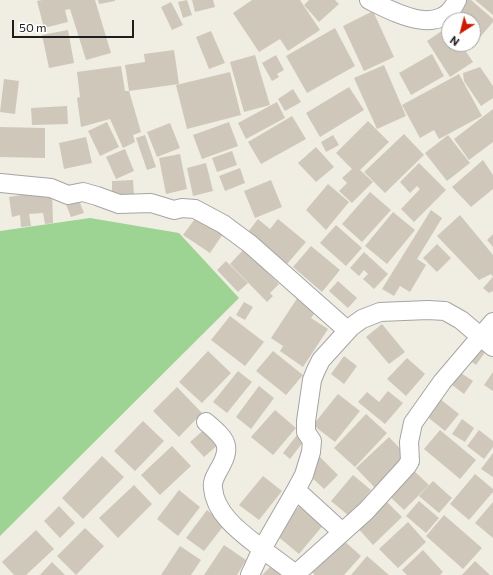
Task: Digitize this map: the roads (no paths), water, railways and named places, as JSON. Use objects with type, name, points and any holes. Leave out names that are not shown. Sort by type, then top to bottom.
[{"type":"street","points":[[369,0],[398,14],[421,20],[436,20],[452,11],[457,0]]},
{"type":"street","points":[[0,183],[51,188],[68,195],[83,192],[119,204],[151,203],[174,210],[182,208],[195,209],[222,224],[250,244],[347,330]]},
{"type":"street","points":[[250,575],[262,549],[304,475],[311,452],[312,441],[306,430],[312,380],[322,360],[347,330],[362,319],[374,313],[428,310],[445,312],[453,315],[487,341]]},
{"type":"street","points":[[206,422],[217,432],[227,446],[226,457],[213,480],[214,493],[217,503],[228,520],[241,533],[296,574],[366,511],[407,466],[410,461],[409,442],[413,423],[442,382],[487,341],[493,322]]},
{"type":"street","points":[[296,490],[341,532]]}]
